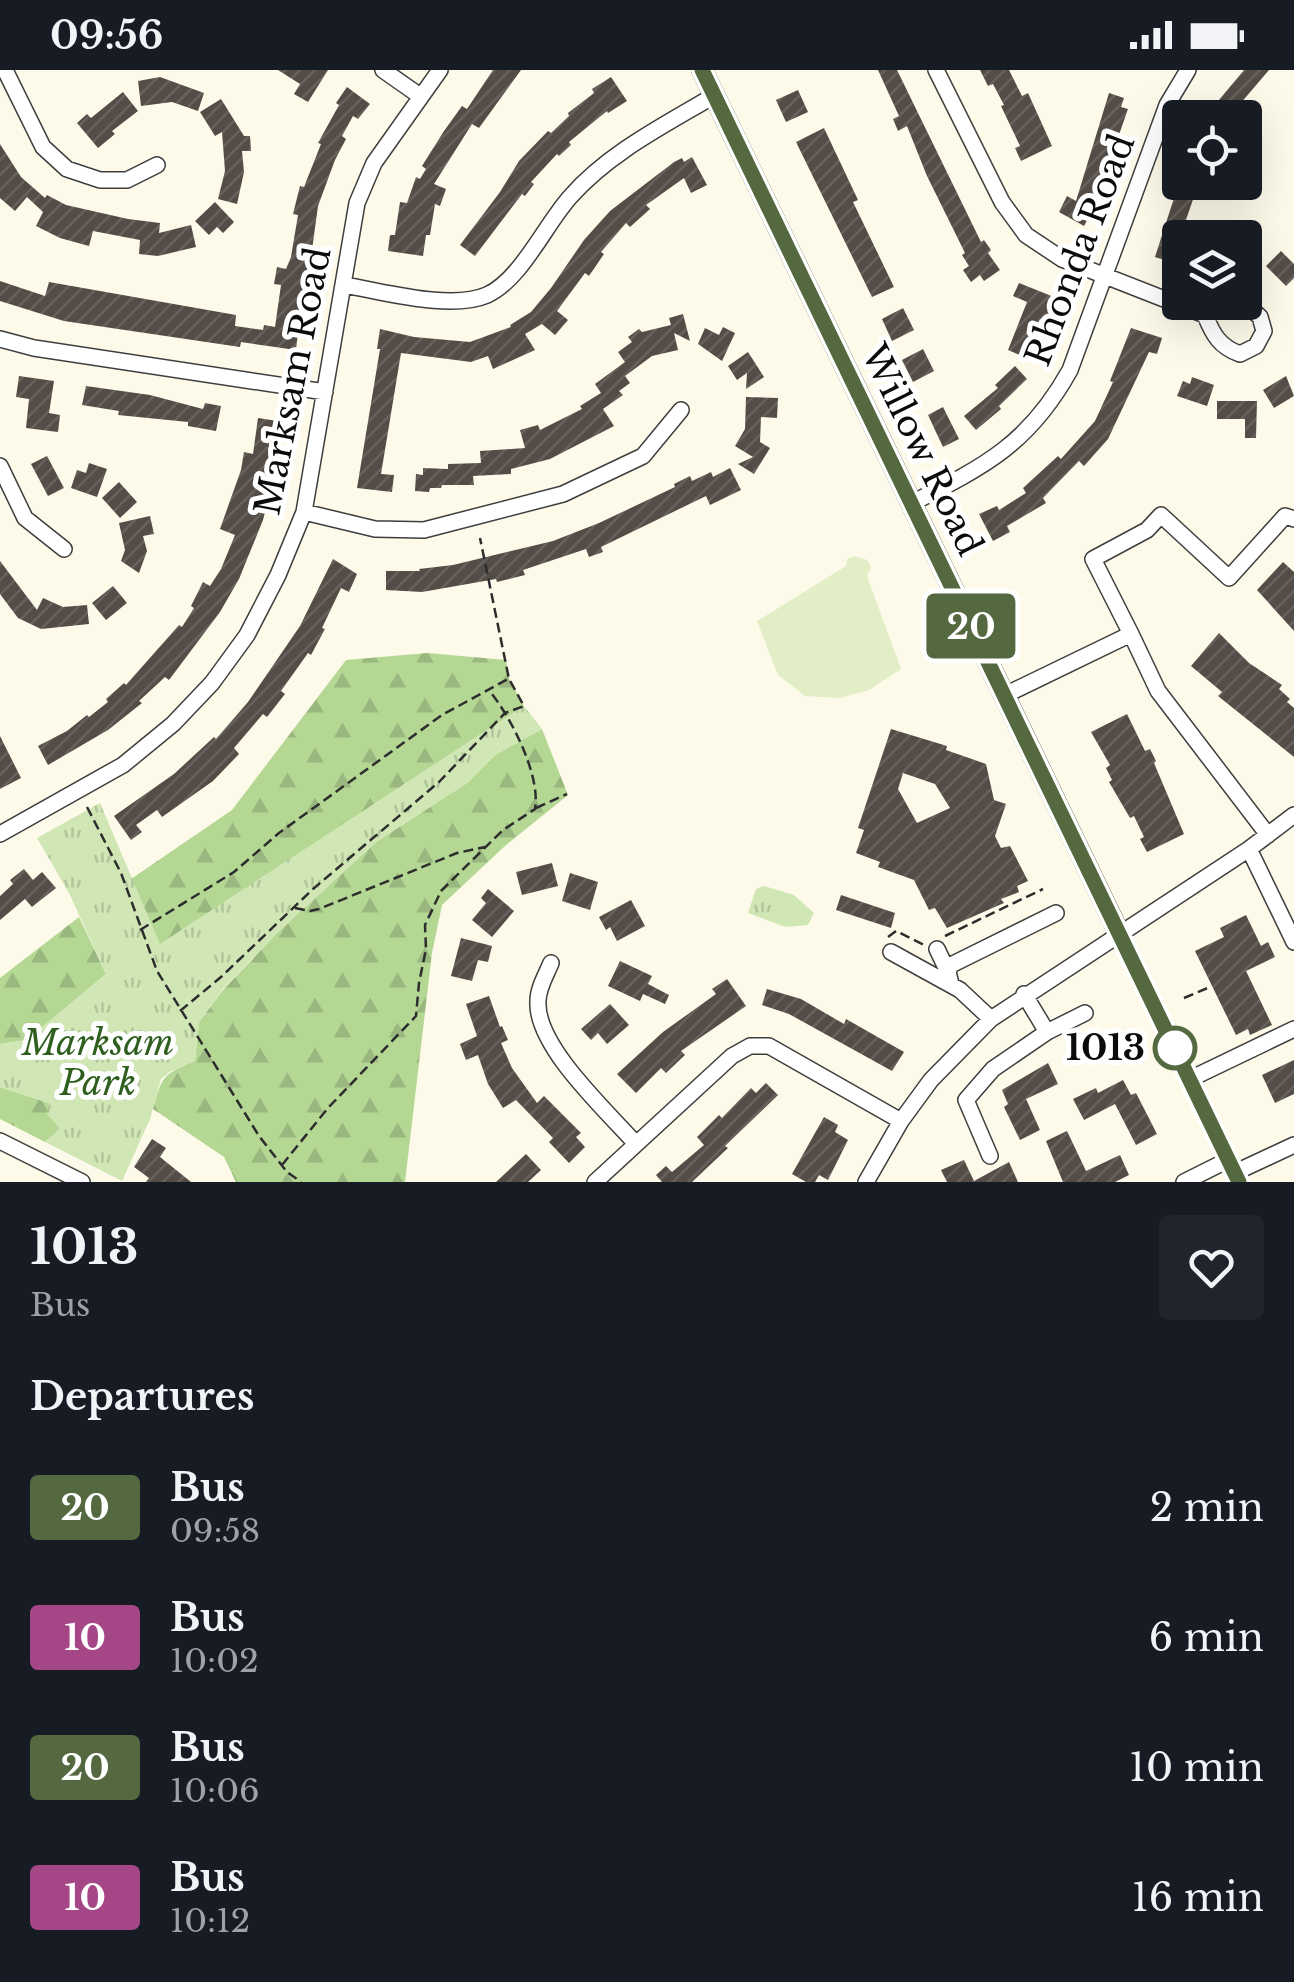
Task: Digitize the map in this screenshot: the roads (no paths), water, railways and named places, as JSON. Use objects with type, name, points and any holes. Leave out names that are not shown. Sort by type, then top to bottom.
[{"type":"main road","name":"Willow Road","points":[[702,70],[1119,933]]},
{"type":"street","points":[[4,70],[43,147],[66,170],[100,180],[127,180],[158,165]]},
{"type":"street","points":[[383,70],[420,96]]},
{"type":"street","name":"Marksam Road","points":[[0,834],[123,765],[172,724],[212,683],[247,635],[304,512],[357,203],[374,164],[440,70]]},
{"type":"street","points":[[936,70],[1002,202],[1026,235],[1062,260],[1162,299]]},
{"type":"street","name":"Rhonda Road","points":[[912,503],[1004,453],[1053,401],[1070,370],[1167,105],[1188,70]]},
{"type":"street","points":[[343,285],[455,302],[486,295],[520,264],[571,195],[614,156],[715,96]]},
{"type":"street","points":[[0,339],[34,348],[325,392]]},
{"type":"street","points":[[304,512],[375,529],[424,530],[563,494],[643,456],[681,410]]},
{"type":"street","points":[[0,466],[25,518],[64,549]]},
{"type":"street","points":[[1268,835],[1158,690],[1093,559],[1147,530],[1161,516],[1229,578],[1284,516],[1294,519]]},
{"type":"street","points":[[1004,696],[1131,634]]},
{"type":"street","points":[[866,1182],[901,1121],[931,1080],[990,1019],[1249,849],[1294,815]]},
{"type":"street","points":[[1249,849],[1294,942]]},
{"type":"street","points":[[950,978],[952,965],[1056,913]]},
{"type":"street","name":"Willow Road","points":[[1119,933],[1234,1172]]},
{"type":"street","points":[[889,944],[950,978],[990,1019]]},
{"type":"street","points":[[937,949],[950,978]]},
{"type":"street","points":[[551,963],[538,997],[538,1014],[549,1040],[636,1144]]},
{"type":"street","points":[[1024,994],[1047,1032]]},
{"type":"street","points":[[990,1156],[966,1100],[993,1069],[1047,1032],[1085,1013]]},
{"type":"street","points":[[1190,1079],[1294,1028]]},
{"type":"street","points":[[595,1182],[732,1056],[750,1046],[770,1046],[901,1121]]},
{"type":"street","points":[[0,1141],[77,1181]]},
{"type":"street","points":[[1184,1182],[1234,1172],[1294,1145]]},
{"type":"place","name":"1013","points":[[1175,1048]]},
{"type":"park label","name":"Marksam Park","points":[[98,1063]]}]
